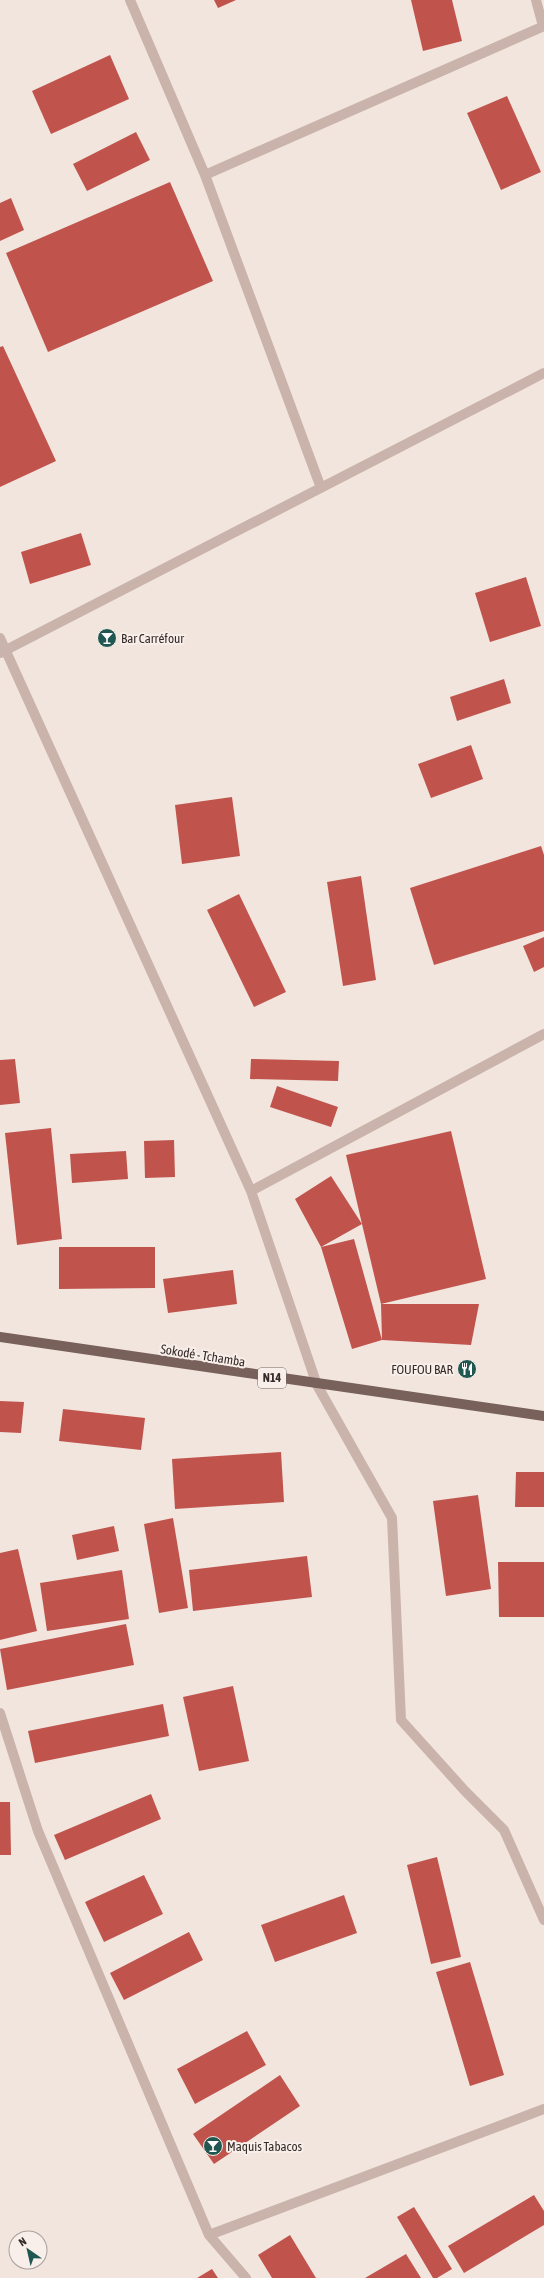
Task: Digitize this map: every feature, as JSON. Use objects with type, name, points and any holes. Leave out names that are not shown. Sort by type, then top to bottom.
[{"type":"main road","name":"Sokodé - Tchamba","points":[[0,1337],[317,1385],[544,1416]]},
{"type":"street","points":[[130,0],[205,175],[322,488]]},
{"type":"street","points":[[205,175],[543,26],[536,0]]},
{"type":"street","points":[[3,652],[544,374]]},
{"type":"street","points":[[0,638],[3,652],[252,1190],[317,1385],[392,1518],[401,1720],[465,1791],[504,1830],[544,1920]]},
{"type":"street","points":[[252,1190],[544,1034]]},
{"type":"street","points":[[0,1713],[38,1831],[209,2236],[246,2278]]},
{"type":"street","points":[[209,2236],[544,2109]]},
{"type":"building","points":[[214,0],[236,0],[218,8]]},
{"type":"building","points":[[411,0],[452,0],[462,41],[423,51]]},
{"type":"building","points":[[110,55],[129,99],[51,134],[32,91]]},
{"type":"building","points":[[507,96],[541,172],[501,190],[467,113]]},
{"type":"building","points":[[136,132],[150,160],[87,191],[73,164]]},
{"type":"building","points":[[170,182],[213,281],[48,352],[6,253]]},
{"type":"building","points":[[11,198],[24,230],[0,241],[0,203]]},
{"type":"building","points":[[3,346],[56,461],[0,487],[0,347]]},
{"type":"building","points":[[81,533],[91,565],[30,584],[21,552]]},
{"type":"building","points":[[526,577],[541,626],[490,642],[475,593]]},
{"type":"building","points":[[504,679],[511,703],[457,721],[450,697]]},
{"type":"building","points":[[471,745],[483,779],[431,798],[418,764]]},
{"type":"building","points":[[232,797],[240,856],[182,864],[175,805]]},
{"type":"building","points":[[541,846],[544,855],[544,931],[434,965],[410,888]]},
{"type":"building","points":[[361,876],[376,980],[343,986],[327,882]]},
{"type":"building","points":[[239,894],[286,992],[254,1007],[207,910]]},
{"type":"building","points":[[544,937],[544,967],[534,972],[523,946]]},
{"type":"building","points":[[15,1059],[20,1103],[0,1105],[0,1060]]},
{"type":"building","points":[[251,1059],[339,1061],[338,1081],[250,1079]]},
{"type":"building","points":[[277,1086],[338,1107],[331,1127],[270,1107]]},
{"type":"building","points":[[51,1128],[62,1239],[17,1245],[5,1133]]},
{"type":"building","points":[[451,1131],[486,1279],[381,1304],[346,1155]]},
{"type":"building","points":[[174,1140],[175,1177],[145,1178],[144,1141]]},
{"type":"building","points":[[126,1151],[128,1179],[72,1183],[70,1154]]},
{"type":"building","points":[[331,1176],[362,1224],[321,1247],[295,1199]]},
{"type":"building","points":[[354,1239],[382,1340],[352,1349],[321,1247]]},
{"type":"building","points":[[59,1247],[155,1247],[155,1288],[59,1289]]},
{"type":"building","points":[[233,1270],[237,1304],[168,1313],[163,1279]]},
{"type":"building","points":[[381,1304],[479,1304],[471,1345],[382,1340]]},
{"type":"building","points":[[0,1401],[24,1402],[21,1433],[0,1432]]},
{"type":"building","points":[[63,1409],[145,1418],[141,1450],[59,1441]]},
{"type":"building","points":[[281,1452],[284,1502],[175,1509],[172,1459]]},
{"type":"building","points":[[516,1472],[544,1472],[544,1507],[515,1507]]},
{"type":"building","points":[[478,1495],[491,1589],[446,1596],[433,1501]]},
{"type":"building","points":[[173,1518],[188,1608],[159,1613],[144,1524]]},
{"type":"building","points":[[114,1526],[119,1551],[77,1560],[72,1535]]},
{"type":"building","points":[[18,1549],[37,1631],[0,1640],[0,1553]]},
{"type":"building","points":[[307,1556],[312,1597],[193,1611],[189,1570]]},
{"type":"building","points":[[498,1562],[544,1562],[544,1617],[499,1617]]},
{"type":"building","points":[[122,1570],[129,1619],[47,1631],[40,1583]]},
{"type":"building","points":[[126,1624],[134,1665],[7,1690],[0,1649]]},
{"type":"building","points":[[233,1686],[249,1761],[199,1771],[183,1697]]},
{"type":"building","points":[[163,1704],[169,1736],[35,1763],[28,1731]]},
{"type":"building","points":[[151,1794],[161,1819],[65,1860],[54,1835]]},
{"type":"building","points":[[0,1802],[10,1802],[11,1855],[0,1855]]},
{"type":"building","points":[[437,1857],[461,1957],[431,1964],[407,1865]]},
{"type":"building","points":[[144,1875],[163,1914],[104,1942],[85,1902]]},
{"type":"building","points":[[344,1895],[357,1933],[275,1962],[261,1925]]},
{"type":"building","points":[[189,1932],[203,1960],[124,2000],[110,1973]]},
{"type":"building","points":[[470,1962],[504,2075],[470,2086],[436,1972]]},
{"type":"building","points":[[247,2031],[266,2065],[195,2104],[177,2069]]},
{"type":"building","points":[[280,2075],[300,2106],[214,2164],[193,2134]]},
{"type":"building","points":[[534,2195],[544,2211],[544,2225],[464,2273],[448,2246]]},
{"type":"building","points":[[414,2207],[452,2269],[437,2278],[433,2278],[397,2217]]},
{"type":"building","points":[[290,2235],[316,2278],[272,2278],[258,2255]]},
{"type":"building","points":[[406,2254],[421,2278],[365,2278]]},
{"type":"building","points":[[212,2269],[218,2278],[197,2278]]},
{"type":"place","name":"Bar Carréfour","points":[[107,638]]},
{"type":"place","name":"FOUFOU BAR","points":[[467,1369]]},
{"type":"place","name":"Maquis Tabacos","points":[[213,2146]]}]
